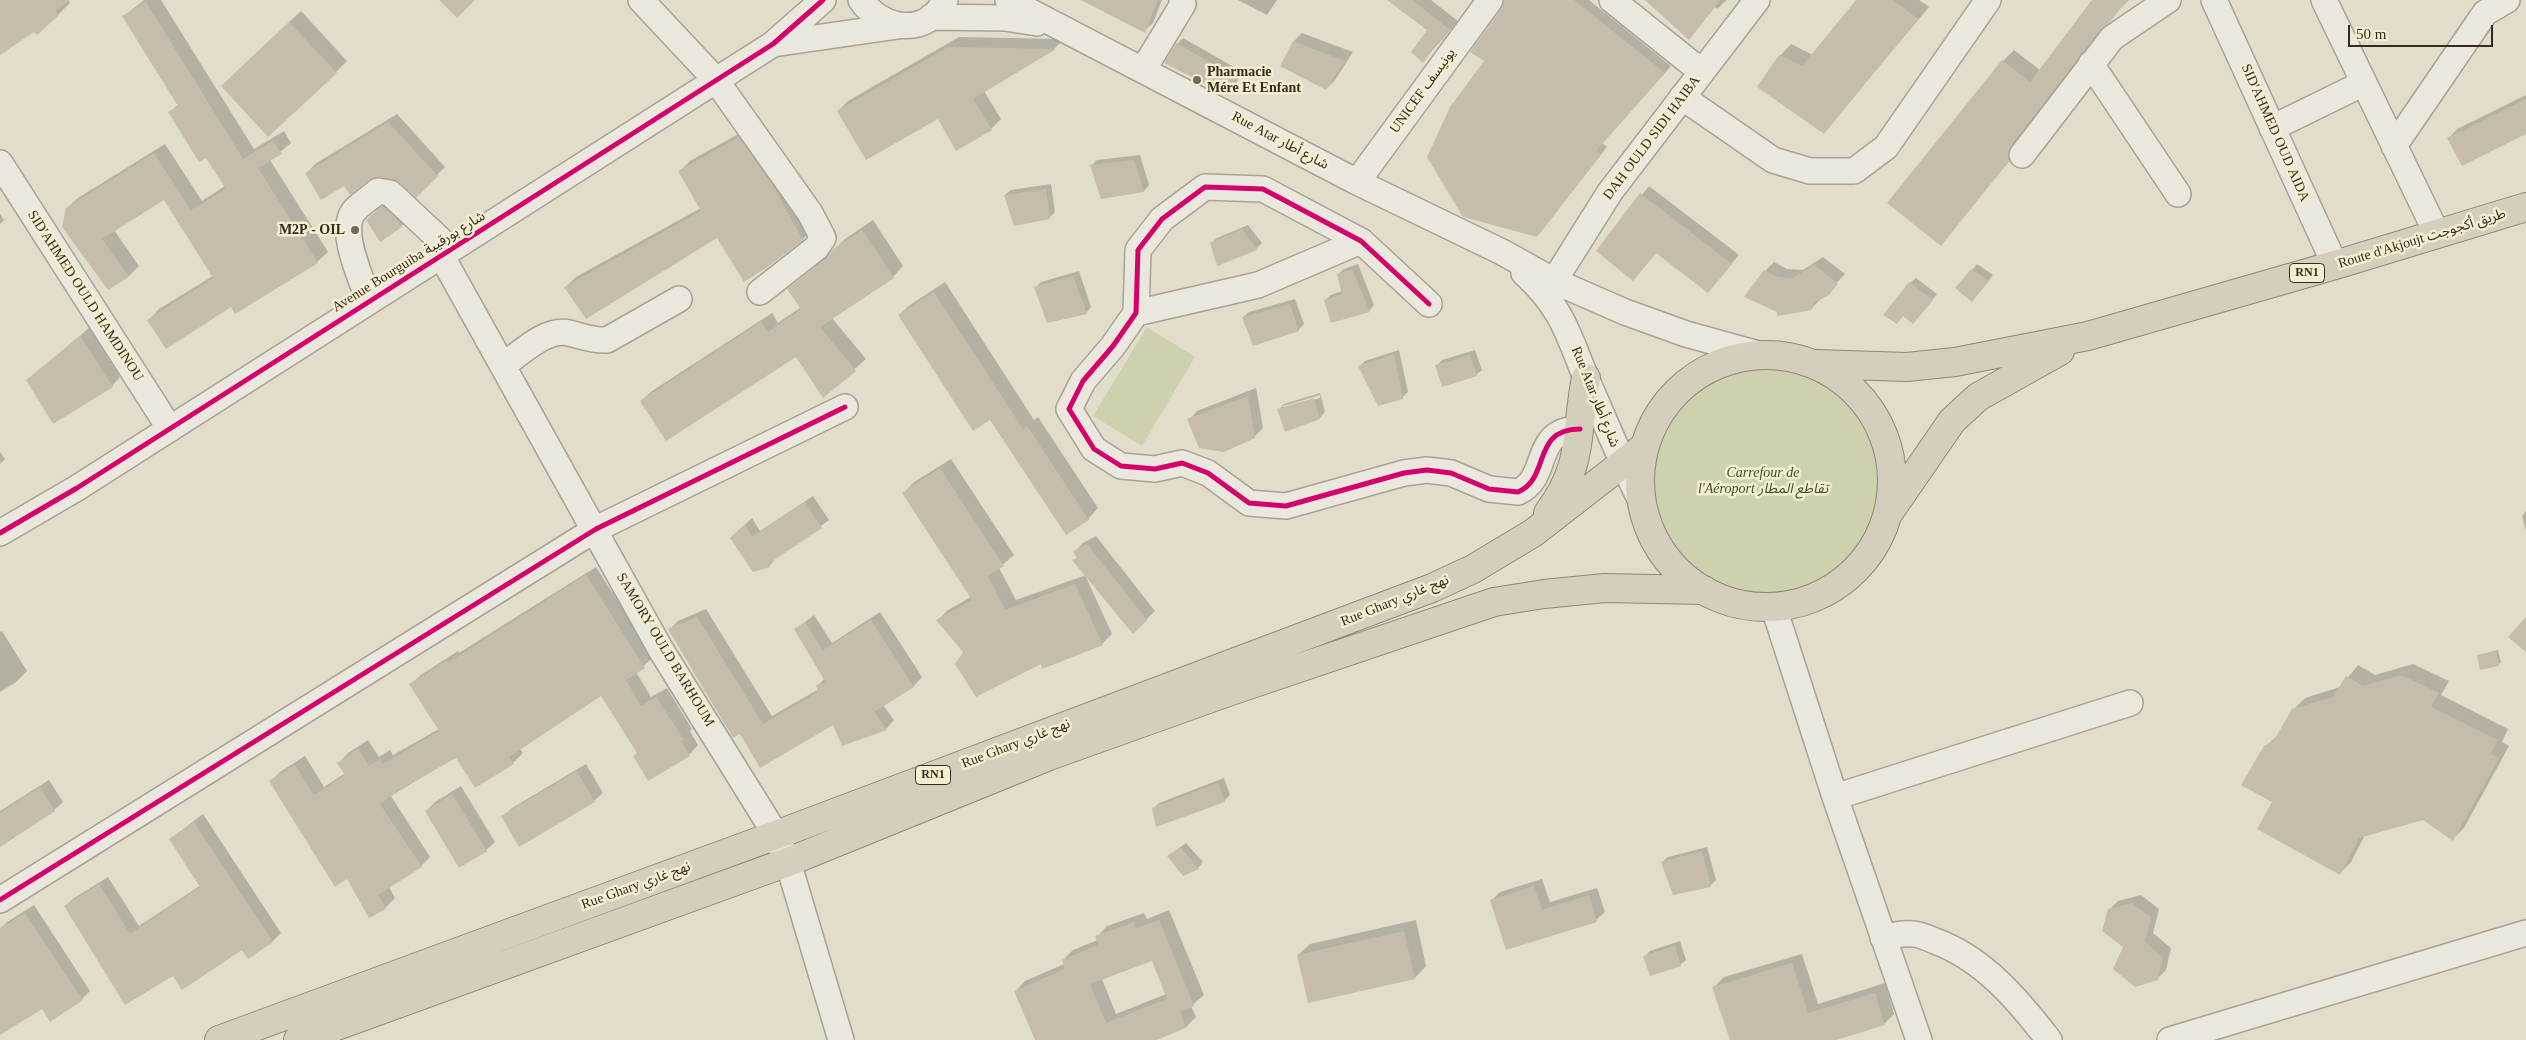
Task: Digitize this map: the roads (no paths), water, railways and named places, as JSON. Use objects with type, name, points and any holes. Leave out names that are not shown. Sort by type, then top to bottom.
[{"type":"highway","name":"Route d'Akjoujt طريق أكجوجت","points":[[1812,364],[1862,366],[1926,365],[1955,362],[2088,336],[2335,265],[2526,207]]},
{"type":"highway","name":"Route d'Akjoujt طريق أكجوجت","points":[[1889,512],[1952,421],[1978,397],[2007,378],[2088,336]]},
{"type":"highway","points":[[1762,355],[1788,357],[1812,364],[1835,376],[1856,392],[1872,413],[1884,436],[1891,461],[1893,487],[1889,512],[1884,528],[1871,553],[1853,574],[1830,590],[1804,602],[1774,608],[1739,604],[1704,590],[1681,574],[1663,552],[1649,528],[1642,501],[1640,474],[1644,448],[1654,423],[1669,400],[1688,382],[1719,365],[1736,359],[1762,355]]},
{"type":"highway","points":[[1533,533],[1564,488],[1577,455],[1586,378]]},
{"type":"highway","name":"Rue Ghary نهج غاري","points":[[298,1040],[788,862],[1045,745],[1224,668],[1432,588],[1473,569],[1533,533],[1644,448]]},
{"type":"highway","name":"Rue Ghary نهج غاري","points":[[218,1040],[776,835],[1045,745],[1238,688],[1494,602],[1544,594],[1605,588],[1704,590]]},
{"type":"street","points":[[641,0],[715,79],[810,213],[823,238],[816,248],[760,292]]},
{"type":"street","name":"Avenue Bourguiba شارع بورقيبة","points":[[773,44],[797,10],[823,0]]},
{"type":"street","points":[[861,0],[869,12],[882,21],[898,26]]},
{"type":"street","name":"Rue Atar شارع أطار","points":[[1008,0],[1357,182],[1502,252],[1554,281],[1625,312],[1677,331],[1762,355]]},
{"type":"street","points":[[1143,70],[1183,4],[1182,0]]},
{"type":"street","points":[[1612,0],[1702,72]]},
{"type":"street","name":"DAH OULD SIDI HAIBA","points":[[1554,281],[1610,192],[1757,0]]},
{"type":"street","points":[[1682,98],[1773,160],[1810,171],[1854,170],[1886,147],[1988,0]]},
{"type":"street","points":[[2022,155],[2112,38],[2168,0]]},
{"type":"street","name":"SID'AHMED OUD AIDA","points":[[2214,0],[2335,265]]},
{"type":"street","points":[[2324,0],[2437,234]]},
{"type":"street","points":[[2394,146],[2485,14],[2507,0]]},
{"type":"street","name":"UNICEF يونيسف","points":[[1357,182],[1478,3]]},
{"type":"street","name":"Avenue Bourguiba شارع بورقيبة","points":[[0,533],[77,488],[715,79],[773,44],[915,24],[938,9]]},
{"type":"street","name":"Rue Atar شارع أطار","points":[[938,9],[1060,26]]},
{"type":"street","points":[[2091,64],[2178,194]]},
{"type":"street","points":[[2272,128],[2364,83]]},
{"type":"street","name":"SID'AHMED OULD HAMDINOU","points":[[0,163],[170,428]]},
{"type":"street","points":[[1430,304],[1361,241],[1263,189],[1205,187],[1162,219],[1138,250],[1136,313],[1114,346],[1083,381],[1069,409],[1094,449],[1121,466],[1155,470],[1182,463],[1208,473],[1249,504],[1286,506],[1404,473],[1428,470],[1451,473],[1489,489],[1518,492],[1532,481],[1545,450],[1555,436],[1563,431],[1580,429]]},
{"type":"street","name":"SAMORY OULD BARHOUM","points":[[369,301],[350,247],[349,224],[353,212],[378,191],[390,193],[446,252],[504,365],[661,650],[776,835],[788,862],[841,1040]]},
{"type":"street","points":[[1136,313],[1258,286],[1361,241]]},
{"type":"street","name":"Rue Atar شارع أطار","points":[[1502,252],[1540,288],[1559,312],[1622,463],[1642,501]]},
{"type":"street","points":[[504,365],[555,332],[567,332],[598,341],[607,340],[679,299]]},
{"type":"street","points":[[0,900],[596,529],[846,407]]},
{"type":"street","points":[[1774,608],[1835,797],[1918,1040]]},
{"type":"street","points":[[1835,797],[2130,703]]},
{"type":"street","points":[[2170,1040],[2526,933]]},
{"type":"street","points":[[1883,938],[1899,934],[1915,934],[1944,944],[1969,959],[2020,1002],[2049,1040]]},
{"type":"place","name":"Pharmacie Mére Et Enfant","points":[[1197,80]]},
{"type":"place","name":"M2P - OIL","points":[[355,230]]},
{"type":"park label","name":"Carrefour de l'Aéroport تقاطع المطار","points":[[1763,482]]}]
